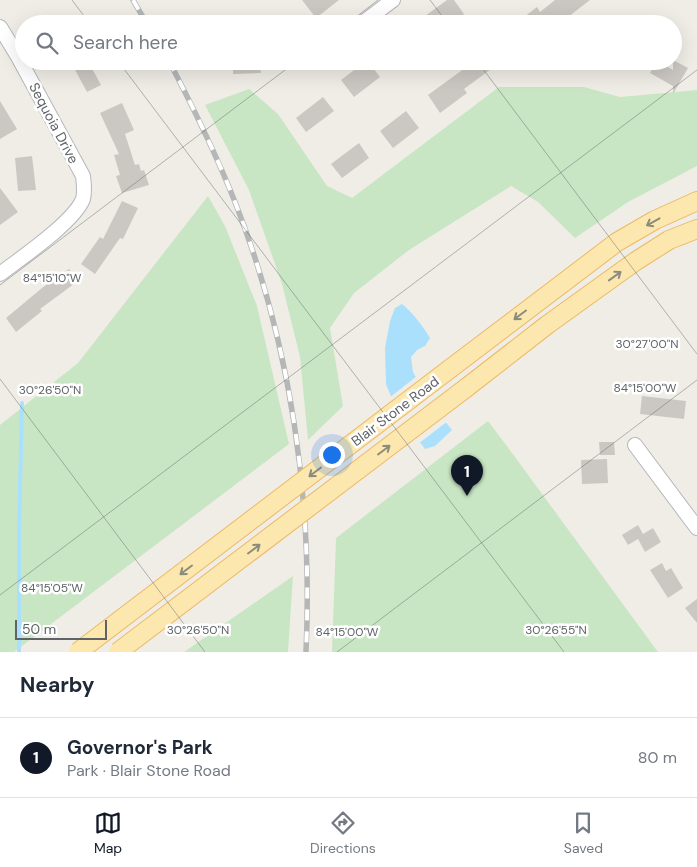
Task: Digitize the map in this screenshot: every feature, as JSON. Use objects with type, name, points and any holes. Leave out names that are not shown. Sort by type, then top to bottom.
[{"type":"main road","name":"Blair Stone Road","points":[[78,652],[617,242],[655,220],[697,201]]},
{"type":"main road","name":"Blair Stone Road","points":[[118,652],[547,325],[636,260],[669,240],[697,229]]},
{"type":"main road","points":[[561,285],[576,304]]},
{"type":"street","points":[[374,15],[393,0]]},
{"type":"street","name":"Sequoia Drive","points":[[0,27],[15,52]]},
{"type":"street","name":"Sequoia Drive","points":[[0,274],[54,232],[76,210],[84,196],[83,176],[25,70]]},
{"type":"street","points":[[635,445],[697,528]]},
{"type":"green space","points":[[499,87],[584,87],[620,97],[697,90],[697,166],[628,202],[575,238],[538,202],[511,186],[409,250],[354,293],[330,328],[343,406],[308,440],[300,357],[282,284],[249,190],[205,105],[249,89],[278,114],[327,186],[352,198]]},
{"type":"green space","points":[[208,196],[225,226],[257,306],[289,444],[14,652],[0,652],[0,425],[78,363]]},
{"type":"green space","points":[[488,421],[658,652],[332,652],[336,538]]},
{"type":"green space","points":[[293,576],[288,652],[184,652]]},
{"type":"water","points":[[402,304],[410,311],[430,338],[425,346],[417,350],[411,357],[413,372],[429,401],[452,430],[435,446],[425,449],[404,421],[386,384],[385,348],[390,321],[395,308]]},
{"type":"pier","points":[[417,376],[431,400],[448,421],[418,444],[401,422],[389,398]]},
{"type":"building","points":[[302,0],[339,0],[320,15],[314,15]]},
{"type":"building","points":[[447,0],[454,0],[464,14],[463,15],[426,15]]},
{"type":"building","points":[[555,0],[590,0],[571,15],[527,15],[537,7],[540,12]]},
{"type":"building","points":[[682,65],[688,68],[673,94],[673,86],[650,73],[652,70],[682,70]]},
{"type":"building","points":[[75,70],[93,70],[101,85],[87,92]]},
{"type":"building","points":[[233,70],[261,70],[261,73],[233,74]]},
{"type":"building","points":[[354,70],[375,70],[380,77],[354,97],[341,80]]},
{"type":"building","points":[[462,70],[490,70],[464,89],[467,93],[440,113],[428,95]]},
{"type":"building","points":[[323,97],[334,111],[306,132],[296,118]]},
{"type":"building","points":[[0,101],[17,129],[0,139]]},
{"type":"building","points":[[122,103],[134,130],[125,134],[135,165],[139,164],[141,171],[144,170],[149,185],[122,193],[116,176],[120,175],[114,155],[119,154],[100,113]]},
{"type":"building","points":[[406,111],[419,128],[393,148],[380,131]]},
{"type":"building","points":[[359,143],[369,158],[342,178],[331,164]]},
{"type":"building","points":[[32,156],[36,190],[18,191],[15,158]]},
{"type":"building","points":[[0,188],[18,212],[0,225]]},
{"type":"building","points":[[122,201],[138,208],[123,239],[120,238],[95,274],[81,264],[100,237],[103,239]]},
{"type":"building","points":[[69,269],[78,281],[40,309],[42,311],[16,332],[6,318],[42,288]]},
{"type":"building","points":[[642,396],[686,401],[684,419],[640,414]]},
{"type":"building","points":[[599,442],[614,442],[615,455],[600,455]]},
{"type":"building","points":[[607,459],[608,483],[582,484],[581,460]]},
{"type":"building","points":[[638,525],[643,534],[653,528],[661,542],[645,552],[638,539],[628,545],[622,535]]},
{"type":"building","points":[[662,563],[666,571],[671,568],[683,588],[668,598],[650,570]]},
{"type":"building","points":[[697,599],[697,623],[685,608]]},
{"type":"waterway","points":[[19,652],[22,403]]},
{"type":"railway","points":[[133,0],[142,15]]},
{"type":"railway","points":[[174,70],[204,131],[235,202],[271,311],[284,367],[294,423],[306,537],[306,652]]},
{"type":"place","name":"Governor's Park","points":[[467,496]]}]
